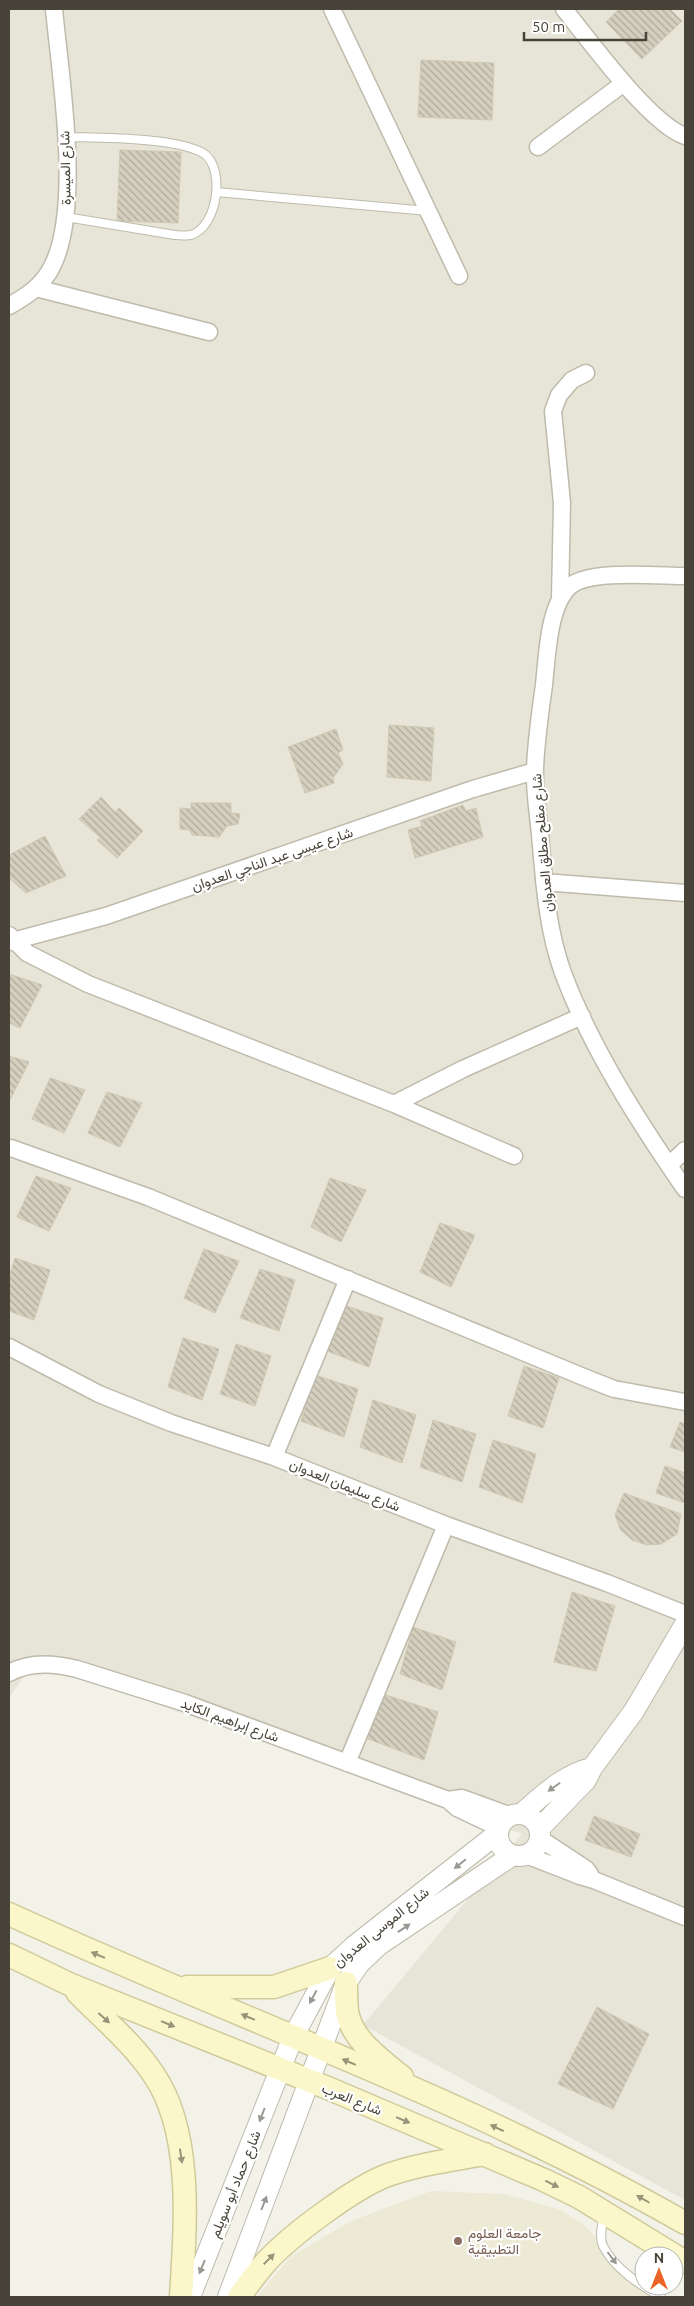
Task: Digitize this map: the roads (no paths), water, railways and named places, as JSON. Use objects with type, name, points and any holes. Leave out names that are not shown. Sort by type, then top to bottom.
[{"type":"main road","points":[[9,1914],[94,1953],[420,2091],[610,2181],[685,2223]]},
{"type":"main road","name":"شارع العرب","points":[[9,1955],[69,1984],[485,2154],[544,2180],[604,2213],[685,2262]]},
{"type":"main road","points":[[177,1987],[274,1987],[330,1968]]},
{"type":"main road","points":[[346,1983],[347,2012],[356,2034],[378,2056],[420,2091]]},
{"type":"main road","points":[[69,1984],[131,2045],[156,2077],[164,2094],[179,2140],[183,2163],[185,2231],[181,2297]]},
{"type":"main road","points":[[239,2297],[268,2260],[301,2230],[364,2187],[386,2176],[485,2154]]},
{"type":"street","name":"شارع الميسرة","points":[[9,306],[36,288],[49,272],[59,251],[66,216],[66,137],[54,9]]},
{"type":"street","points":[[332,9],[459,276]]},
{"type":"street","points":[[564,9],[624,83],[674,130],[685,136]]},
{"type":"street","points":[[538,147],[624,83]]},
{"type":"street","points":[[36,288],[209,332]]},
{"type":"street","name":"شارع مفلح مطلق العدوان","points":[[586,373],[572,380],[559,395],[553,411],[562,503],[560,599],[549,642],[535,771],[544,882],[554,940],[563,973],[582,1016],[626,1098],[685,1189]]},
{"type":"street","points":[[560,599],[570,586],[582,579],[600,576],[685,576]]},
{"type":"street","name":"شارع عيسى عبد الناجي العدوان","points":[[10,940],[106,916],[473,789],[535,771]]},
{"type":"street","points":[[544,882],[685,893]]},
{"type":"street","points":[[10,940],[27,953],[88,984],[394,1104],[514,1156]]},
{"type":"street","points":[[394,1104],[472,1065],[582,1016]]},
{"type":"street","points":[[11,1148],[148,1198],[614,1389],[685,1402]]},
{"type":"street","points":[[669,1165],[685,1150]]},
{"type":"street","points":[[274,1457],[348,1279]]},
{"type":"street","name":"شارع سليمان العدوان","points":[[9,1346],[99,1394],[171,1422],[274,1457],[446,1525],[607,1583],[685,1614]]},
{"type":"street","points":[[347,1763],[446,1525]]},
{"type":"street","points":[[519,1855],[535,1848],[539,1833],[586,1780],[592,1768],[634,1711],[685,1624]]},
{"type":"street","name":"شارع إبراهيم الكايد","points":[[9,1673],[29,1665],[61,1665],[77,1669],[184,1703],[448,1800],[462,1798],[507,1823]]},
{"type":"street","name":"شارع الموسى العدوان","points":[[279,2070],[293,2037],[330,1968],[354,1946],[547,1792],[576,1771],[592,1768]]},
{"type":"street","points":[[594,1880],[586,1869],[539,1833],[532,1819],[507,1823],[502,1847],[519,1855],[594,1880],[685,1917]]},
{"type":"street","name":"شارع الموسى العدوان","points":[[309,2082],[346,1983],[359,1964],[378,1945],[519,1855]]},
{"type":"street","name":"شارع حماد أبو سويلم","points":[[190,2297],[279,2070]]},
{"type":"street","points":[[228,2297],[309,2082]]},
{"type":"lane","points":[[66,137],[139,140],[191,148],[204,154],[214,166],[216,192],[211,216],[205,226],[190,235],[176,235],[66,216]]},
{"type":"lane","points":[[216,192],[428,211]]},
{"type":"lane","points":[[604,2213],[601,2228],[602,2245],[621,2269],[648,2290],[661,2297]]},
{"type":"place","name":"جامعة العلوم التطبيقية","points":[[458,2241]]}]
